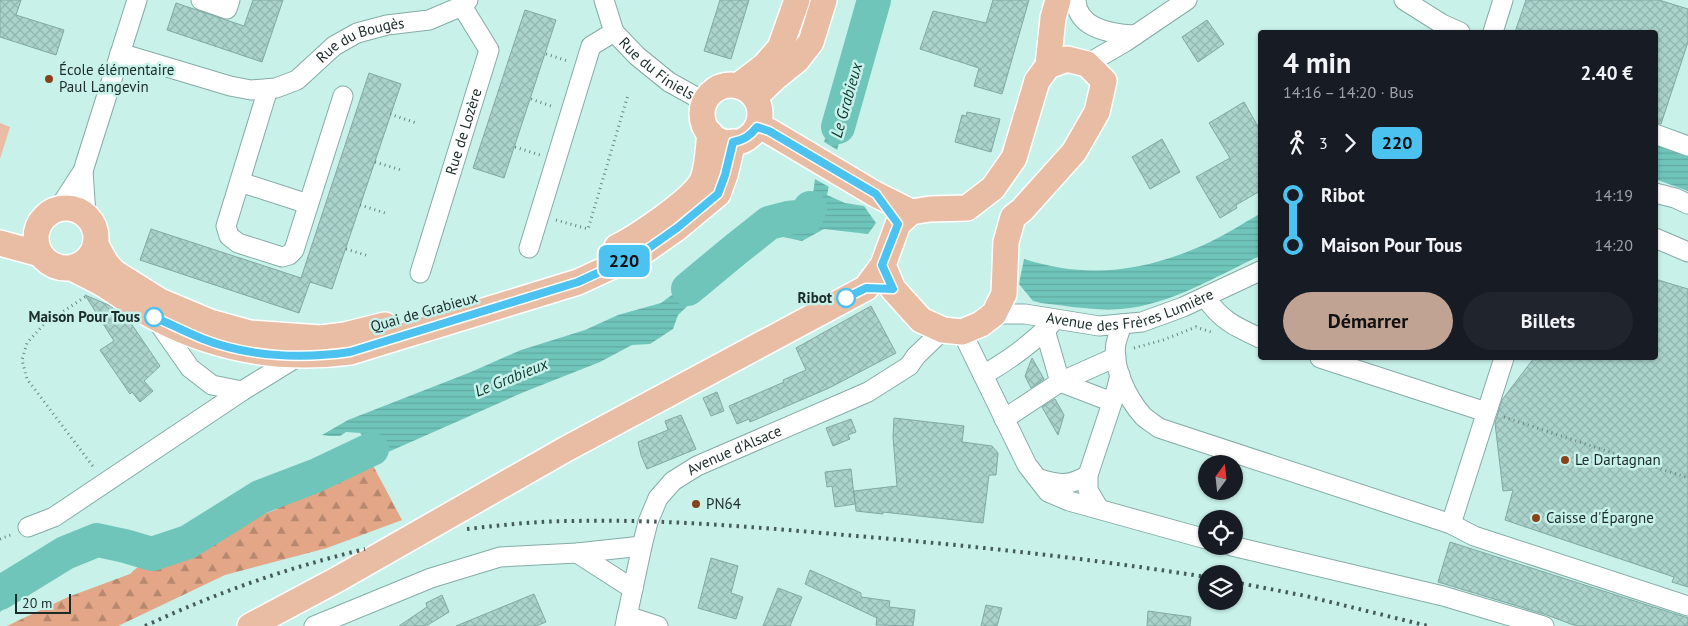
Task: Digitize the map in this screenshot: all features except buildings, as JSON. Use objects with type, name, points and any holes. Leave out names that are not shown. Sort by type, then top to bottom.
[{"type":"main road","points":[[747,91],[764,66],[780,48],[797,0]]},
{"type":"main road","points":[[747,91],[776,77],[797,60],[811,42],[824,0]]},
{"type":"main road","points":[[882,265],[893,289],[920,320],[952,331],[981,324],[999,304],[1006,242],[1013,217],[1022,210],[1074,152],[1097,112],[1077,67],[1055,9]]},
{"type":"main road","points":[[250,626],[338,579],[566,449],[866,288],[882,265],[904,218],[930,209],[967,208],[993,188],[1014,158],[1038,80],[1077,67]]},
{"type":"main road","points":[[763,129],[742,140],[724,142],[710,133],[704,122],[703,110],[707,99],[715,90],[726,85],[747,91],[760,107],[763,129],[876,194],[904,218]]},
{"type":"main road","name":"Quai de Grabieux","points":[[96,245],[106,263],[114,272],[160,301],[210,322],[250,333],[320,338],[345,334],[400,322],[573,266],[628,241],[690,197],[701,182],[705,172],[710,133]]},
{"type":"main road","name":"Quai de Grabieux","points":[[72,268],[104,285],[154,317],[204,339],[247,351],[299,356],[323,356],[350,352],[578,282],[643,252],[677,228],[718,194],[733,142]]},
{"type":"main road","points":[[59,208],[71,208],[86,215],[93,224],[96,232],[96,245],[88,260],[72,268],[58,268],[46,261],[40,254],[35,238],[46,215],[59,208]]},
{"type":"main road","points":[[0,243],[38,229]]},
{"type":"main road","points":[[0,243],[40,254]]},
{"type":"main road","points":[[866,288],[893,289]]},
{"type":"street","points":[[59,208],[83,171],[138,0]]},
{"type":"street","points":[[201,0],[227,9],[230,0]]},
{"type":"street","name":"Rue du Finiels","points":[[604,0],[614,32],[637,56],[669,82],[706,102]]},
{"type":"street","points":[[1076,0],[1076,6],[1082,18],[1091,25],[1107,32],[1130,38]]},
{"type":"street","points":[[1077,67],[1130,38],[1187,0]]},
{"type":"street","points":[[1404,0],[1442,24],[1456,30]]},
{"type":"street","points":[[1494,30],[1503,0]]},
{"type":"street","name":"Rue du Bougès","points":[[120,53],[230,86],[251,90],[276,88],[297,80],[334,46],[357,33],[387,25],[429,20],[465,3]]},
{"type":"street","name":"Rue de Lozère","points":[[420,273],[490,50],[465,3]]},
{"type":"street","points":[[528,248],[591,46],[614,32]]},
{"type":"street","points":[[268,88],[226,226],[229,236],[238,243],[282,257],[289,255],[294,250],[343,96]]},
{"type":"street","points":[[1658,135],[1688,146]]},
{"type":"street","points":[[83,171],[86,215]]},
{"type":"street","points":[[240,182],[308,204]]},
{"type":"street","points":[[1658,194],[1688,204]]},
{"type":"street","points":[[1658,239],[1688,252]]},
{"type":"street","name":"Avenue des Frères Lumière","points":[[999,304],[1009,296],[1025,314],[1050,325],[1099,326],[1142,322],[1183,307],[1258,272]]},
{"type":"street","points":[[1205,297],[1214,310],[1231,324],[1258,337]]},
{"type":"street","points":[[154,317],[190,368],[212,385],[242,391]]},
{"type":"street","points":[[916,356],[920,320]]},
{"type":"street","points":[[1122,324],[1116,342],[1120,375],[1130,398],[1144,416],[1159,428],[1451,524],[1474,536],[1688,606]]},
{"type":"street","points":[[983,375],[1006,362],[1050,325]]},
{"type":"street","points":[[1050,325],[1060,382]]},
{"type":"street","points":[[952,331],[983,375],[1027,465],[1048,492],[1069,501],[1198,537]]},
{"type":"street","name":"Avenue d'Alsace","points":[[626,621],[648,522],[658,498],[673,481],[697,466],[868,392],[900,373],[909,366],[916,356],[952,331]]},
{"type":"street","points":[[1004,419],[1060,382],[1116,354]]},
{"type":"street","points":[[28,528],[54,516],[242,391],[299,356]]},
{"type":"street","points":[[1326,360],[1494,414]]},
{"type":"street","points":[[1451,524],[1494,414],[1504,360]]},
{"type":"street","points":[[1099,509],[1088,490],[1088,475],[1120,375]]},
{"type":"street","points":[[1060,382],[1112,402]]},
{"type":"street","points":[[1036,478],[1062,485],[1078,481],[1088,475]]},
{"type":"street","points":[[314,626],[431,578],[500,556],[577,553],[642,546]]},
{"type":"street","points":[[1243,549],[1443,596],[1544,626]]},
{"type":"street","points":[[577,553],[633,589]]},
{"type":"street","points":[[626,621],[658,626]]},
{"type":"path","points":[[539,215],[588,229],[628,95]]},
{"type":"path","points":[[530,99],[571,112]]},
{"type":"path","points":[[390,114],[416,123]]},
{"type":"path","points":[[514,147],[556,160]]},
{"type":"path","points":[[375,162],[401,170]]},
{"type":"path","points":[[360,205],[385,213]]},
{"type":"path","points":[[346,249],[369,256]]},
{"type":"path","points":[[104,285],[44,324],[28,343],[22,360],[27,379],[105,483]]},
{"type":"path","points":[[1116,354],[1163,340],[1196,327],[1214,334]]},
{"type":"path","points":[[1494,414],[1688,478]]},
{"type":"shaded area","points":[[0,123],[10,127],[0,159]]},
{"type":"green space","points":[[370,460],[402,520],[327,548],[225,575],[118,626],[7,626],[68,597],[130,574],[152,554],[275,510],[319,485]]},
{"type":"water","points":[[851,83],[858,85],[859,93],[842,134],[827,195],[845,203],[864,206],[876,223],[868,234],[824,229],[802,241],[783,237],[780,227],[772,222],[784,212],[795,213],[806,209],[813,194],[816,171],[828,128]]},
{"type":"water","points":[[1658,142],[1688,154],[1688,191],[1658,180]]},
{"type":"water","points":[[1258,215],[1258,257],[1193,288],[1158,302],[1121,309],[1081,308],[1041,303],[1033,301],[1019,284],[1024,259],[1072,269],[1118,269],[1164,260],[1223,236]]},
{"type":"water","points":[[724,259],[718,270],[696,298],[678,315],[673,329],[650,344],[632,345],[600,362],[524,392],[370,460],[331,468],[359,447],[363,436],[360,433],[346,432],[340,436],[322,435],[348,420],[471,372],[521,350],[585,330],[618,315],[661,303]]},
{"type":"water","points":[[73,540],[97,540],[70,557],[0,612],[0,583],[17,570]]},
{"type":"pier","points":[[821,140],[839,151],[831,188],[813,178]]},
{"type":"waterway","name":"Le Grabieux","points":[[838,127],[874,0]]},
{"type":"waterway","name":"Le Grabieux","points":[[688,289],[769,223],[807,216],[810,208]]},
{"type":"waterway","name":"Le Grabieux","points":[[0,593],[65,553],[97,540],[152,554],[188,542],[260,497],[315,476],[372,449]]},
{"type":"railway","points":[[467,529],[560,521],[641,521],[709,524],[981,548],[1071,558],[1198,576]]},
{"type":"railway","points":[[145,626],[199,602],[253,582],[308,564],[365,549]]},
{"type":"railway","points":[[1243,584],[1306,596],[1428,626]]},
{"type":"bus line","name":"220","points":[[154,317],[204,339],[247,351],[299,356],[323,356],[350,352],[578,282],[643,252],[700,210],[718,194],[733,142],[751,135],[757,127],[769,131],[876,194],[891,217],[898,224],[882,265],[893,289],[866,288],[846,298]]},
{"type":"place","name":"École élémentaire Paul Langevin","points":[[49,79]]},
{"type":"place","name":"Ribot","points":[[846,298]]},
{"type":"place","name":"Maison Pour Tous","points":[[154,317]]},
{"type":"place","name":"Le Dartagnan","points":[[1565,460]]},
{"type":"place","name":"PN64","points":[[696,504]]},
{"type":"place","name":"Caisse d'Épargne","points":[[1536,518]]}]
